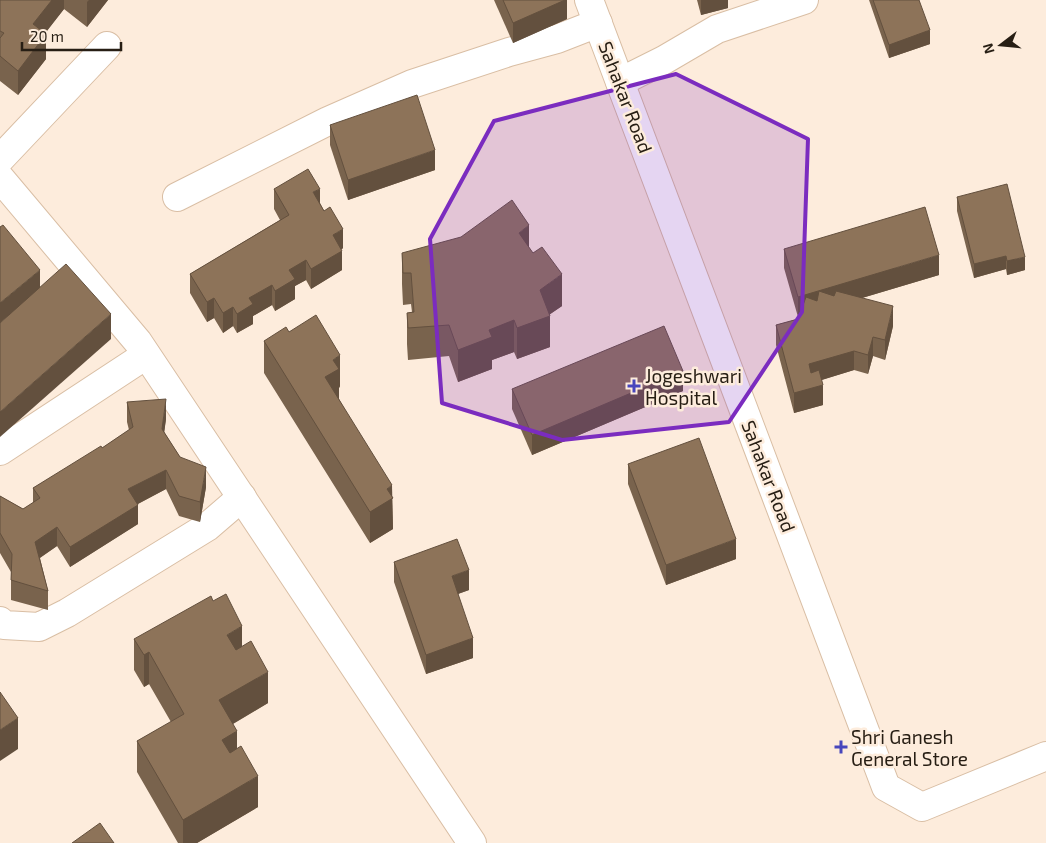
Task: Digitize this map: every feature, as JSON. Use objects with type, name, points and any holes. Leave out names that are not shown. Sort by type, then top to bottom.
[{"type":"street","points":[[620,82],[664,60],[718,29],[804,0]]},
{"type":"street","points":[[176,197],[328,121],[412,84],[509,52],[557,39],[594,12]]},
{"type":"street","name":"Sahakar Road","points":[[594,12],[886,787],[922,808],[1046,756]]},
{"type":"street","points":[[0,159],[106,46]]},
{"type":"street","points":[[0,178],[138,342],[472,843]]},
{"type":"street","points":[[0,451],[146,355]]},
{"type":"street","points":[[0,621],[4,625],[39,627],[67,613],[207,527],[242,497]]},
{"type":"highlighted area","points":[[676,74],[808,139],[802,312],[729,422],[562,440],[442,403],[430,239],[494,121]]},
{"type":"building","points":[[0,0],[52,0],[33,24],[46,34],[18,71],[0,56],[0,38],[4,33],[0,31]]},
{"type":"building","points":[[503,0],[565,0],[513,23]]},
{"type":"building","points":[[873,0],[919,0],[930,30],[889,45]]},
{"type":"building","points":[[417,95],[435,150],[348,180],[330,125]]},
{"type":"building","points":[[308,169],[320,189],[313,192],[324,211],[330,207],[343,229],[333,235],[342,251],[311,269],[306,260],[289,270],[295,279],[275,291],[272,285],[249,298],[253,304],[237,314],[233,307],[223,313],[214,298],[207,302],[190,274],[289,215],[274,189]]},
{"type":"building","points":[[1007,184],[1025,257],[1007,261],[1006,256],[974,264],[957,197]]},
{"type":"building","points":[[512,200],[529,225],[519,233],[533,253],[542,247],[562,274],[540,290],[550,316],[517,328],[514,320],[489,330],[492,337],[458,350],[449,325],[408,328],[407,313],[414,312],[411,273],[403,273],[402,253],[461,237]]},
{"type":"building","points":[[925,207],[939,255],[798,297],[784,249]]},
{"type":"building","points":[[3,225],[40,270],[0,303],[0,227]]},
{"type":"building","points":[[66,264],[111,314],[0,412],[0,323]]},
{"type":"building","points":[[819,291],[834,296],[836,291],[893,306],[885,340],[873,337],[868,355],[854,351],[809,364],[811,373],[819,370],[823,385],[794,393],[776,325],[798,319],[806,297],[817,301]]},
{"type":"building","points":[[316,315],[340,355],[333,360],[339,369],[325,377],[392,485],[387,489],[393,498],[370,512],[264,341],[286,327],[289,332]]},
{"type":"building","points":[[664,326],[683,371],[532,435],[512,389]]},
{"type":"building","points":[[166,399],[162,429],[180,457],[206,467],[200,502],[179,496],[166,470],[128,489],[138,505],[70,547],[57,527],[35,542],[48,591],[11,580],[12,554],[0,533],[0,496],[23,509],[40,498],[33,488],[101,446],[102,448],[133,427],[127,402]]},
{"type":"building","points":[[699,438],[736,539],[666,565],[628,464]]},
{"type":"building","points":[[457,539],[469,570],[452,576],[473,638],[426,655],[394,562]]},
{"type":"building","points":[[226,594],[242,626],[227,635],[236,650],[251,641],[268,672],[219,700],[237,731],[222,740],[230,753],[241,746],[258,776],[183,820],[137,741],[184,714],[149,652],[144,655],[134,639],[211,596],[213,601]]},
{"type":"building","points":[[0,692],[18,718],[0,730]]},
{"type":"building","points":[[100,823],[114,843],[72,843]]},
{"type":"place","name":"Jogeshwari Hospital","points":[[634,386]]},
{"type":"place","name":"Shri Ganesh General Store","points":[[841,747]]}]
